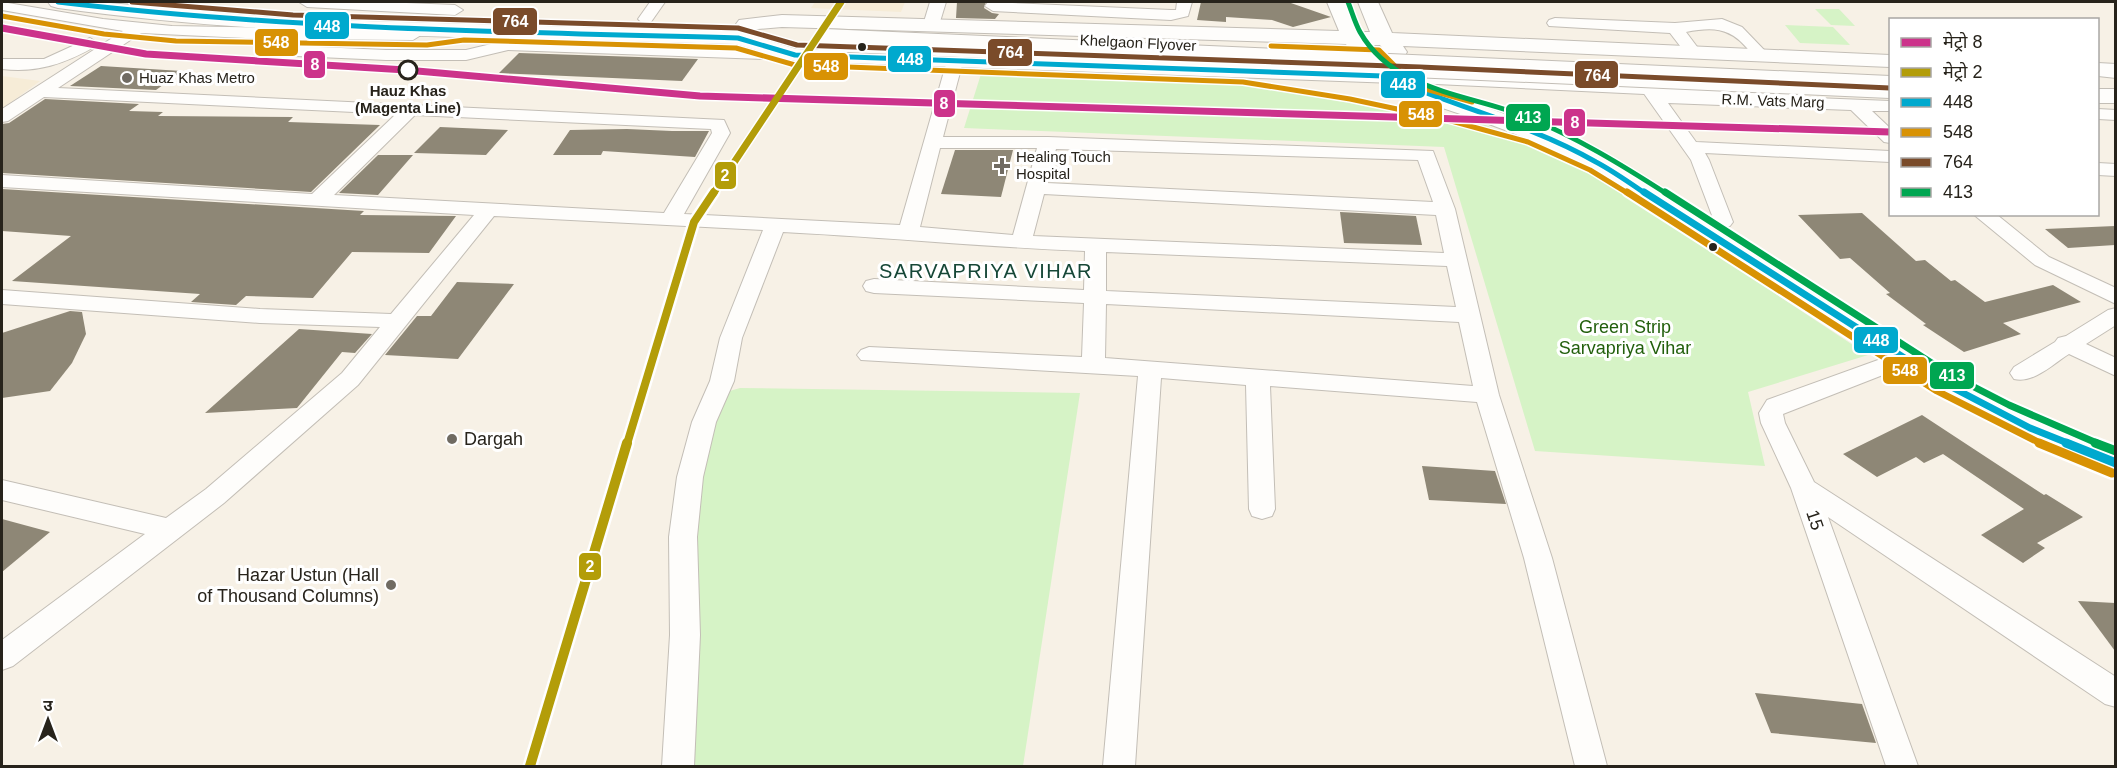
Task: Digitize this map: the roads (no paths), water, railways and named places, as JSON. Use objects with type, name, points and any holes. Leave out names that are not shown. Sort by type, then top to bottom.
[{"type":"main road","points":[[58,2],[210,14]]},
{"type":"main road","points":[[130,2],[292,25],[449,12],[646,20],[742,31],[795,56],[1420,77],[1646,91],[1889,98]]},
{"type":"main road","points":[[1368,2],[1384,40],[1420,77],[1527,108],[1574,129],[1666,184],[1723,222],[1826,302]]},
{"type":"main road","points":[[1287,36],[1316,26],[1330,16],[1338,4]]},
{"type":"main road","points":[[1338,4],[1343,21],[1366,60],[1383,76],[1405,88],[1497,118],[1567,147],[1634,184],[1826,302],[1984,405],[2115,464]]},
{"type":"main road","points":[[449,12],[742,31],[782,21],[1354,38],[1889,61]]},
{"type":"main road","points":[[449,12],[508,45]]},
{"type":"main road","points":[[1392,12],[1451,36],[1519,46]]},
{"type":"main road","name":"Khelgaon Flyover","points":[[742,31],[1889,87]]},
{"type":"main road","points":[[1169,69],[1198,64],[1207,59],[1210,52],[1206,45],[1198,39],[1170,32]]},
{"type":"main road","name":"Khelgaon Flyover","points":[[827,35],[1889,75]]},
{"type":"main road","points":[[1610,49],[1584,53],[1578,59],[1579,66],[1586,74],[1599,80],[1646,91]]},
{"type":"main road","points":[[2099,70],[2115,71]]},
{"type":"main road","points":[[1244,72],[1401,99],[1532,132]]},
{"type":"main road","points":[[2099,82],[2115,83]]},
{"type":"main road","points":[[2099,96],[2115,96]]},
{"type":"main road","points":[[2099,106],[2115,107]]},
{"type":"main road","points":[[1910,356],[2002,402],[2115,452]]},
{"type":"street","points":[[307,2],[449,12]]},
{"type":"street","points":[[646,20],[657,2]]},
{"type":"street","points":[[931,25],[938,2]]},
{"type":"street","points":[[994,2],[993,6],[1172,15],[1183,13],[1184,2]]},
{"type":"street","points":[[5,7],[74,20],[138,28],[427,35],[449,12]]},
{"type":"street","points":[[1555,23],[1675,28],[1693,28],[1707,23],[1731,27],[1743,33],[1761,55]]},
{"type":"street","points":[[44,66],[60,60],[119,25]]},
{"type":"street","points":[[2,117],[138,28]]},
{"type":"street","points":[[1675,28],[1693,52]]},
{"type":"street","points":[[276,33],[277,41],[283,48],[321,54],[466,55],[508,45],[795,56]]},
{"type":"street","points":[[908,232],[955,61]]},
{"type":"street","points":[[2,64],[78,69]]},
{"type":"street","points":[[1646,91],[1691,147],[1709,181],[1723,222]]},
{"type":"street","name":"R.M. Vats Marg","points":[[1646,91],[1889,106]]},
{"type":"street","points":[[42,92],[718,124],[721,133],[670,219]]},
{"type":"street","points":[[1856,105],[1889,137]]},
{"type":"street","points":[[317,200],[410,110]]},
{"type":"street","points":[[2099,114],[2115,115]]},
{"type":"street","points":[[933,142],[1048,143],[1426,155],[1445,209],[1487,395],[1538,558],[1591,766]]},
{"type":"street","points":[[1021,242],[1048,143]]},
{"type":"street","points":[[1691,147],[1889,157]]},
{"type":"street","points":[[2099,169],[2115,170]]},
{"type":"street","points":[[2,181],[908,232],[1021,242],[1456,260]]},
{"type":"street","points":[[1036,188],[1445,209]]},
{"type":"street","points":[[2,657],[215,496],[350,379],[489,210]]},
{"type":"street","points":[[1986,216],[2042,261],[2115,297]]},
{"type":"street","points":[[678,766],[685,635],[683,537],[690,477],[704,422],[722,381],[731,338],[775,226]]},
{"type":"street","points":[[1093,365],[1096,246]]},
{"type":"street","points":[[874,286],[1469,315]]},
{"type":"street","points":[[2,297],[260,316],[396,321]]},
{"type":"street","points":[[2022,373],[2066,343],[2115,315]]},
{"type":"street","points":[[2066,343],[2115,368]]},
{"type":"street","points":[[869,355],[1093,365],[1487,395]]},
{"type":"street","name":"15","points":[[1902,766],[1804,488],[1773,423],[1772,409],[1910,356]]},
{"type":"street","points":[[1119,766],[1150,370]]},
{"type":"street","points":[[1258,379],[1262,509]]},
{"type":"street","points":[[1804,488],[2115,694]]},
{"type":"street","points":[[2,490],[172,530]]},
{"type":"metro line","name":"2","points":[[530,766],[694,222],[841,2]]},
{"type":"metro line","name":"8","points":[[2,28],[146,54],[406,70],[700,96],[1889,132]]},
{"type":"place","name":"Hauz Khas (Magenta Line)","points":[[408,70]]},
{"type":"place","name":"Huaz Khas Metro","points":[[127,78]]},
{"type":"place","name":"Healing Touch Hospital","points":[[1002,166]]},
{"type":"place","name":"Dargah","points":[[452,439]]},
{"type":"place","name":"Hazar Ustun (Hall of Thousand Columns)","points":[[391,585]]},
{"type":"district","name":"SARVAPRIYA VIHAR","points":[[986,271]]},
{"type":"park label","name":"Green Strip Sarvapriya Vihar","points":[[1625,337]]}]
